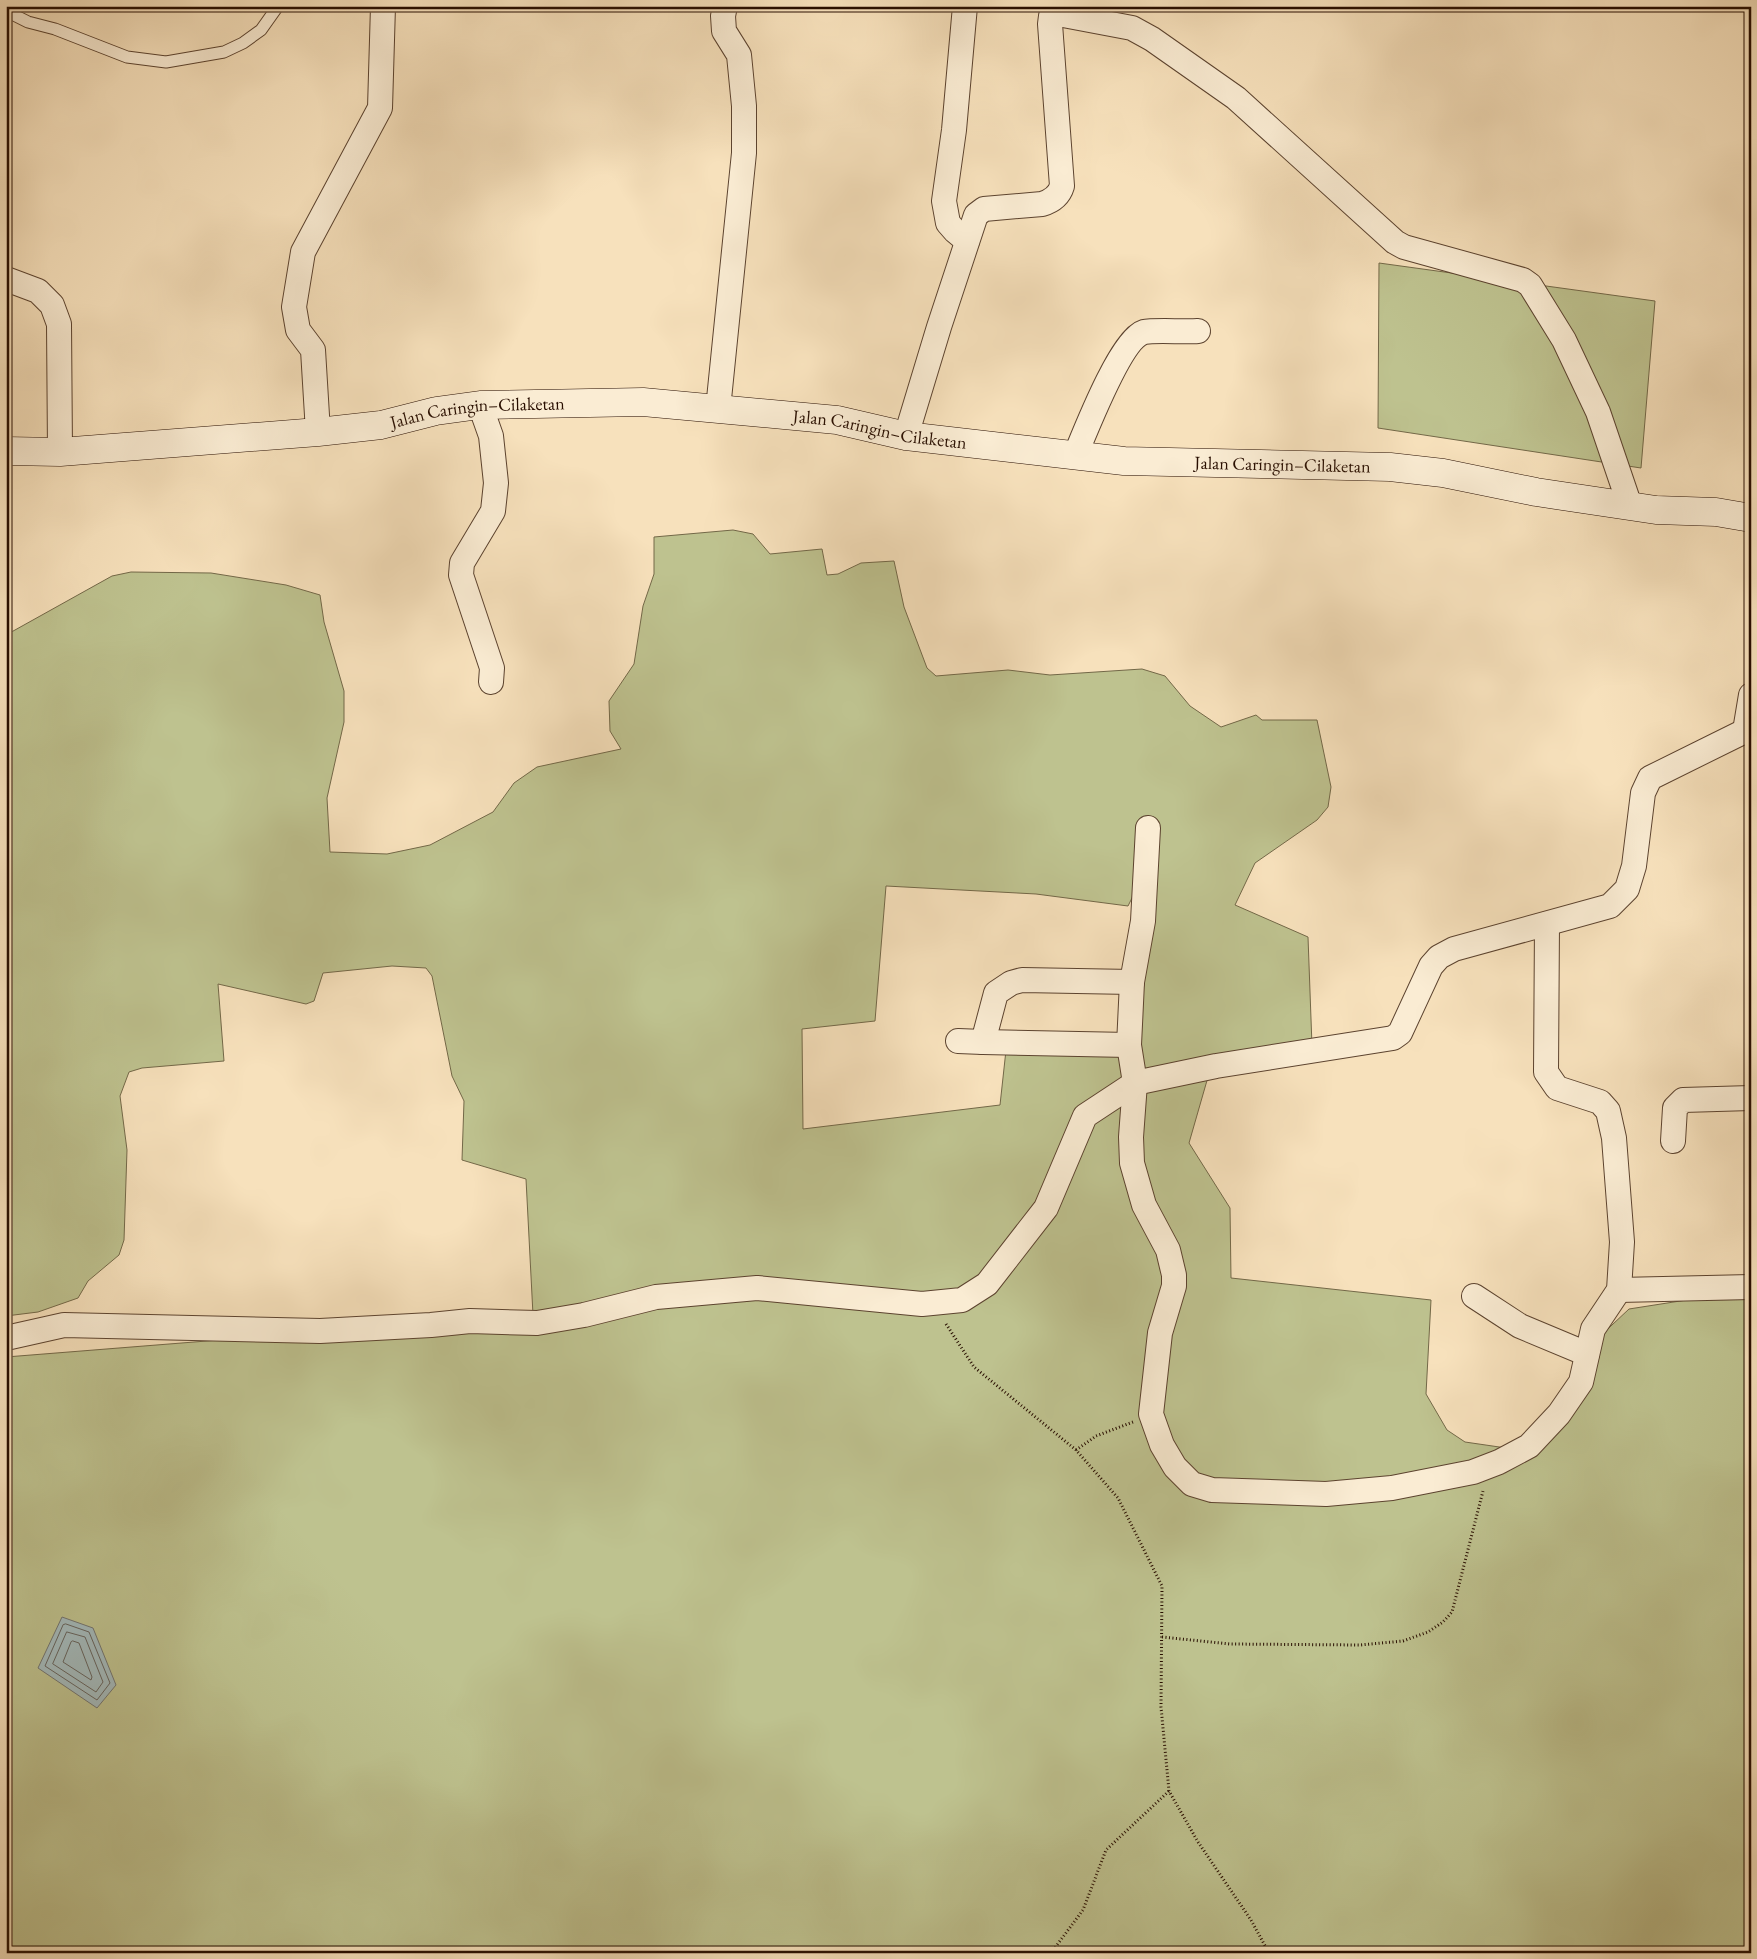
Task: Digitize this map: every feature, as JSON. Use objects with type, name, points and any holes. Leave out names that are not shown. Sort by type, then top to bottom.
[{"type":"street","points":[[318,432],[312,350],[298,330],[294,306],[303,252],[380,108],[382,6]]},
{"type":"street","points":[[718,409],[744,153],[744,106],[739,55],[724,31],[723,16],[725,6]]},
{"type":"street","points":[[965,6],[954,130],[944,201],[948,223],[967,241]]},
{"type":"street","points":[[906,436],[976,214],[984,208],[1042,204],[1050,202],[1060,193],[1062,186],[1050,24],[1051,16],[1058,14],[1132,28],[1152,39],[1236,98],[1395,242],[1404,247],[1523,280],[1530,285],[1564,340],[1598,412],[1630,506]]},
{"type":"street","points":[[6,279],[38,291],[52,305],[59,324],[60,452]]},
{"type":"street","points":[[1075,456],[1120,357],[1131,342],[1143,332],[1198,331]]},
{"type":"street","name":"Jalan Caringin–Cilaketan","points":[[6,451],[60,452],[318,432],[381,425],[436,411],[480,405],[643,402],[837,420],[906,436],[1124,461],[1390,467],[1443,473],[1536,492],[1656,510],[1716,512],[1751,518]]},
{"type":"street","points":[[480,405],[492,436],[496,483],[493,510],[462,563],[461,575],[492,668],[491,682]]},
{"type":"street","points":[[6,1338],[64,1325],[320,1331],[470,1321],[537,1323],[584,1315],[656,1297],[758,1288],[922,1304],[962,1300],[987,1284],[1046,1208],[1085,1116],[1135,1082],[1216,1066],[1393,1038],[1400,1033],[1431,966],[1439,957],[1454,949],[1610,906],[1627,889],[1634,866],[1643,793],[1650,778],[1748,731],[1751,695]]},
{"type":"street","points":[[1148,828],[1143,921],[1132,982],[1129,1045],[1135,1082],[1131,1138],[1132,1163],[1144,1205],[1168,1250],[1174,1275],[1174,1286],[1160,1333],[1151,1414],[1162,1445],[1175,1467],[1192,1484],[1212,1490],[1326,1494],[1392,1488],[1473,1472],[1499,1462],[1528,1446],[1559,1414],[1580,1382],[1593,1330],[1619,1290],[1622,1242],[1614,1138],[1608,1111],[1600,1102],[1557,1088],[1546,1072],[1548,924]]},
{"type":"street","points":[[982,1042],[996,994],[1011,983],[1022,980],[1132,982]]},
{"type":"street","points":[[958,1041],[1129,1045]]},
{"type":"street","points":[[1673,1141],[1675,1108],[1683,1100],[1751,1098]]},
{"type":"street","points":[[1619,1290],[1751,1287]]},
{"type":"street","points":[[1474,1296],[1520,1326],[1587,1354]]},
{"type":"lane","points":[[6,11],[28,22],[55,29],[127,57],[166,62],[224,52],[260,30],[278,6]]},
{"type":"path","points":[[922,1304],[948,1326],[974,1367],[1076,1450],[1118,1498],[1162,1586],[1161,1707],[1169,1791],[1198,1842],[1251,1920],[1269,1953]]},
{"type":"path","points":[[1076,1450],[1096,1436],[1151,1414]]},
{"type":"path","points":[[1162,1637],[1230,1644],[1360,1645],[1403,1641],[1428,1632],[1443,1622],[1452,1612],[1486,1482],[1499,1462]]},
{"type":"path","points":[[1051,1953],[1083,1910],[1106,1850],[1169,1791]]},
{"type":"green space","points":[[1379,263],[1655,301],[1641,468],[1378,428]]},
{"type":"green space","points":[[733,530],[753,534],[770,554],[822,549],[827,575],[838,574],[861,563],[894,561],[904,607],[927,668],[936,676],[1008,670],[1050,675],[1142,669],[1165,676],[1190,706],[1221,727],[1256,715],[1262,720],[1317,720],[1331,787],[1328,807],[1317,820],[1255,863],[1235,905],[1308,937],[1312,1046],[1210,1070],[1189,1143],[1230,1208],[1231,1278],[1431,1300],[1426,1394],[1447,1430],[1465,1442],[1513,1449],[1547,1443],[1596,1340],[1629,1309],[1712,1296],[1751,1295],[1751,1953],[6,1953],[6,1357],[533,1315],[526,1179],[462,1160],[464,1101],[452,1076],[432,976],[426,968],[392,966],[323,973],[314,1001],[306,1004],[218,984],[224,1061],[142,1068],[129,1072],[120,1096],[127,1150],[124,1240],[119,1255],[88,1281],[78,1298],[38,1312],[6,1316],[6,635],[112,576],[131,572],[211,573],[286,585],[320,595],[324,622],[344,691],[344,722],[327,798],[330,852],[387,854],[430,845],[493,812],[514,783],[537,767],[621,749],[610,731],[609,701],[634,664],[643,606],[654,574],[654,537]],"holes":[[[1140,882],[1124,1050],[1007,1041],[1000,1105],[803,1129],[802,1029],[875,1021],[886,886],[1036,894],[1128,906]]]},
{"type":"water","points":[[62,1617],[93,1628],[116,1685],[97,1708],[38,1668]]}]
